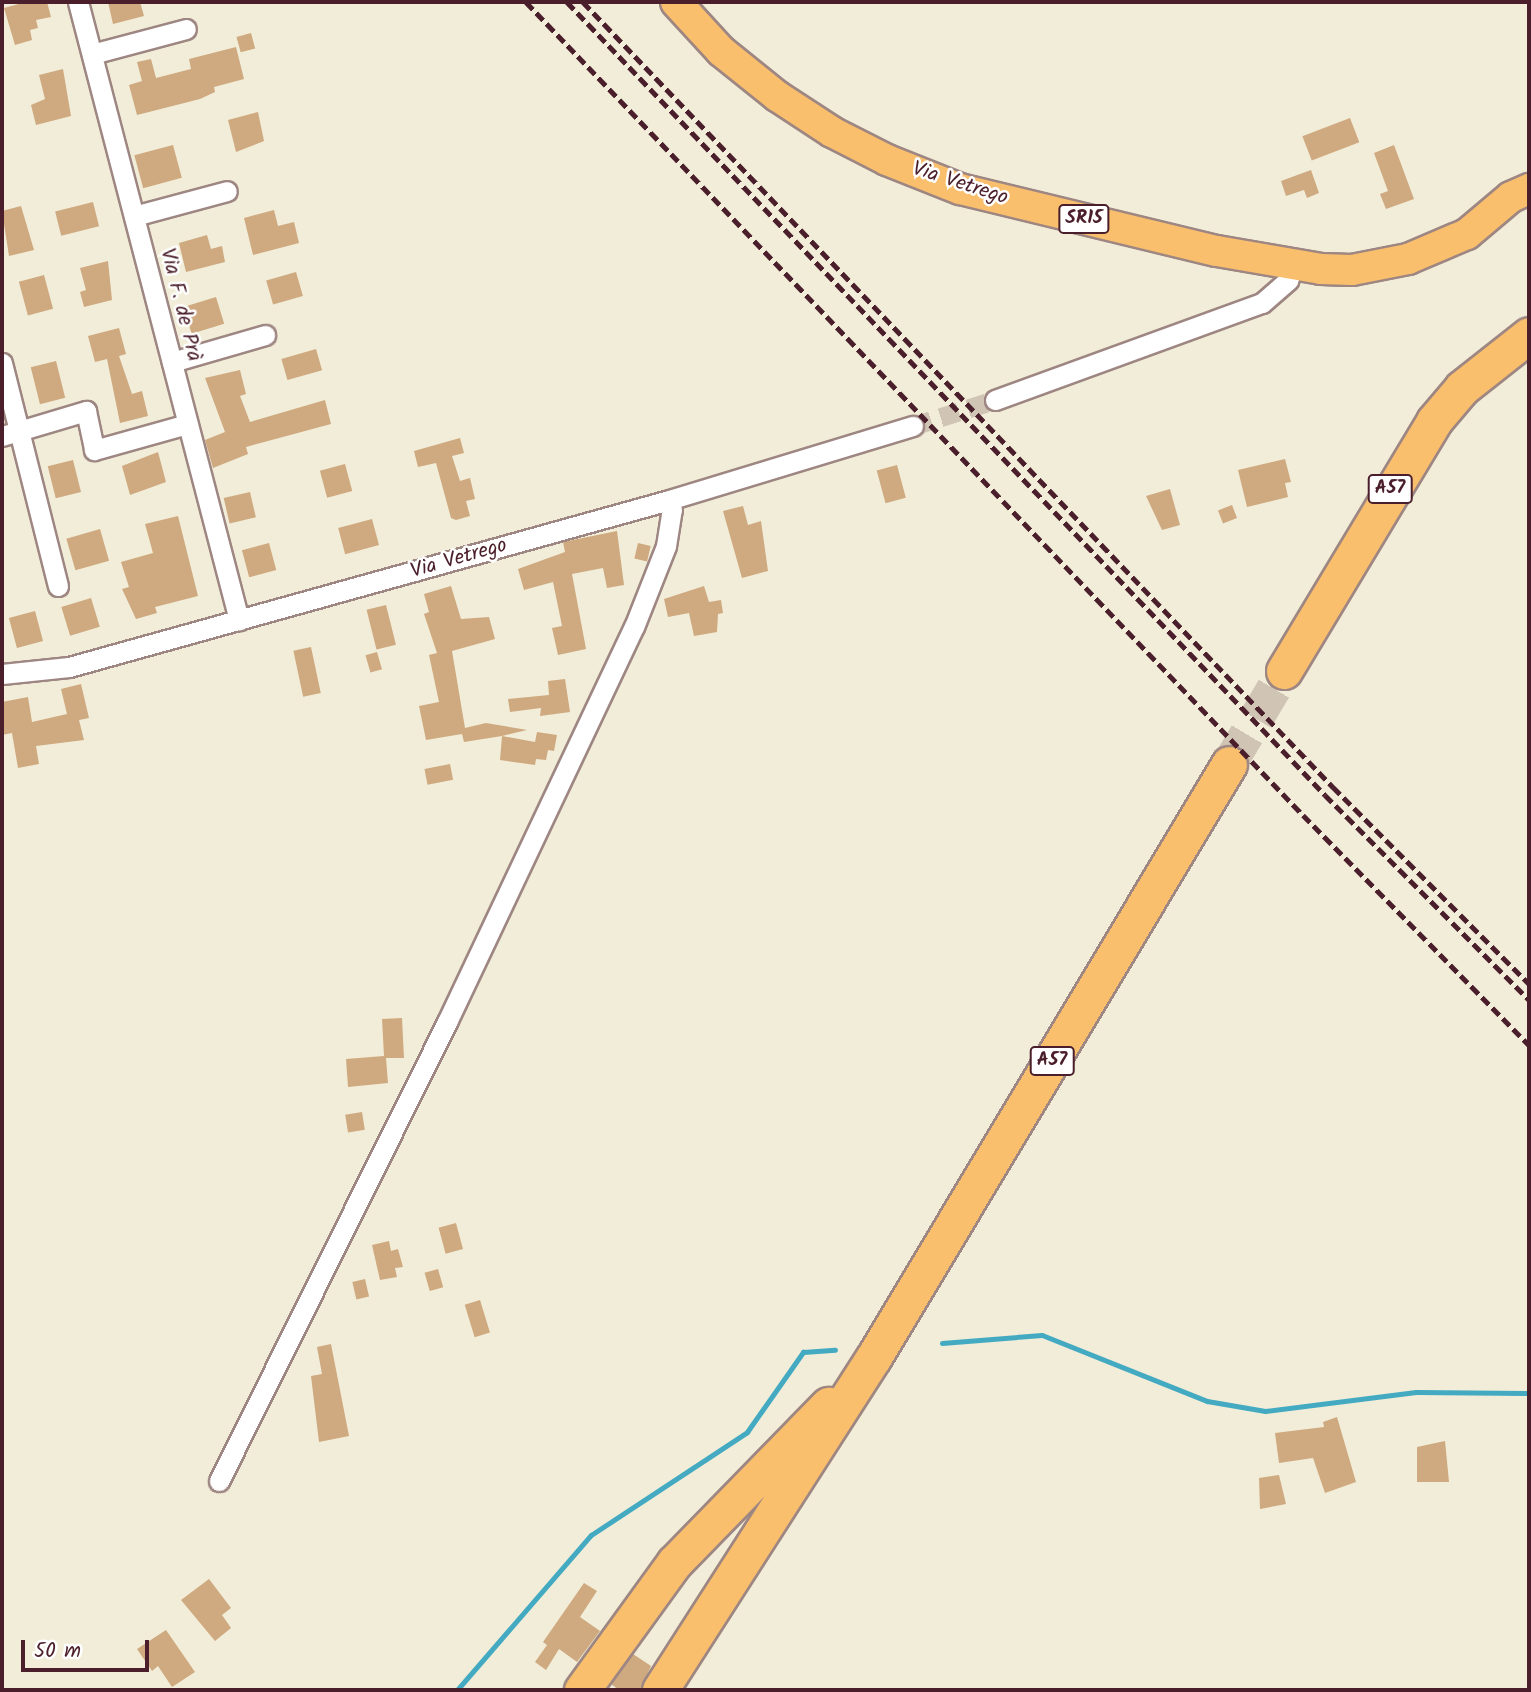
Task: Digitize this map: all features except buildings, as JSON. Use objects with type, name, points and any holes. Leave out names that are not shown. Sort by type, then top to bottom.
[{"type":"highway","name":"A57","points":[[1284,671],[1434,421],[1462,388],[1529,335]]},
{"type":"highway","name":"A57","points":[[660,1690],[874,1357],[1229,764]]},
{"type":"highway","name":"A57","points":[[582,1690],[674,1563],[874,1357]]},
{"type":"main road","name":"Via Vetrego","points":[[676,2],[721,51],[777,96],[832,132],[887,160],[960,189],[1293,267],[1352,270],[1408,259],[1467,234],[1511,197],[1529,189]]},
{"type":"street","name":"Via F. de Prà","points":[[79,2],[239,620]]},
{"type":"street","points":[[92,54],[186,29]]},
{"type":"street","points":[[134,216],[227,191]]},
{"type":"street","points":[[995,400],[1262,303],[1289,280],[1293,267]]},
{"type":"street","points":[[172,362],[265,335]]},
{"type":"street","points":[[2,363],[10,434],[58,586]]},
{"type":"street","points":[[10,434],[86,411],[94,450],[187,424]]},
{"type":"street","name":"Via Vetrego","points":[[2,674],[69,667],[669,500],[913,426]]},
{"type":"street","points":[[219,1481],[447,1022],[634,627],[666,546],[672,510],[669,500]]},
{"type":"waterway","points":[[942,1343],[1042,1335],[1207,1401],[1265,1411],[1416,1392],[1529,1393]]},
{"type":"waterway","points":[[457,1690],[591,1535],[747,1432],[803,1352],[835,1350]]},
{"type":"tunnel","points":[[913,426],[995,400]]},
{"type":"tunnel","points":[[1229,764],[1284,671]]},
{"type":"railway","points":[[526,2],[1303,815],[1529,1045]]},
{"type":"railway","points":[[567,2],[1325,795],[1529,1000]]},
{"type":"railway","points":[[583,2],[1333,787],[1529,984]]}]
